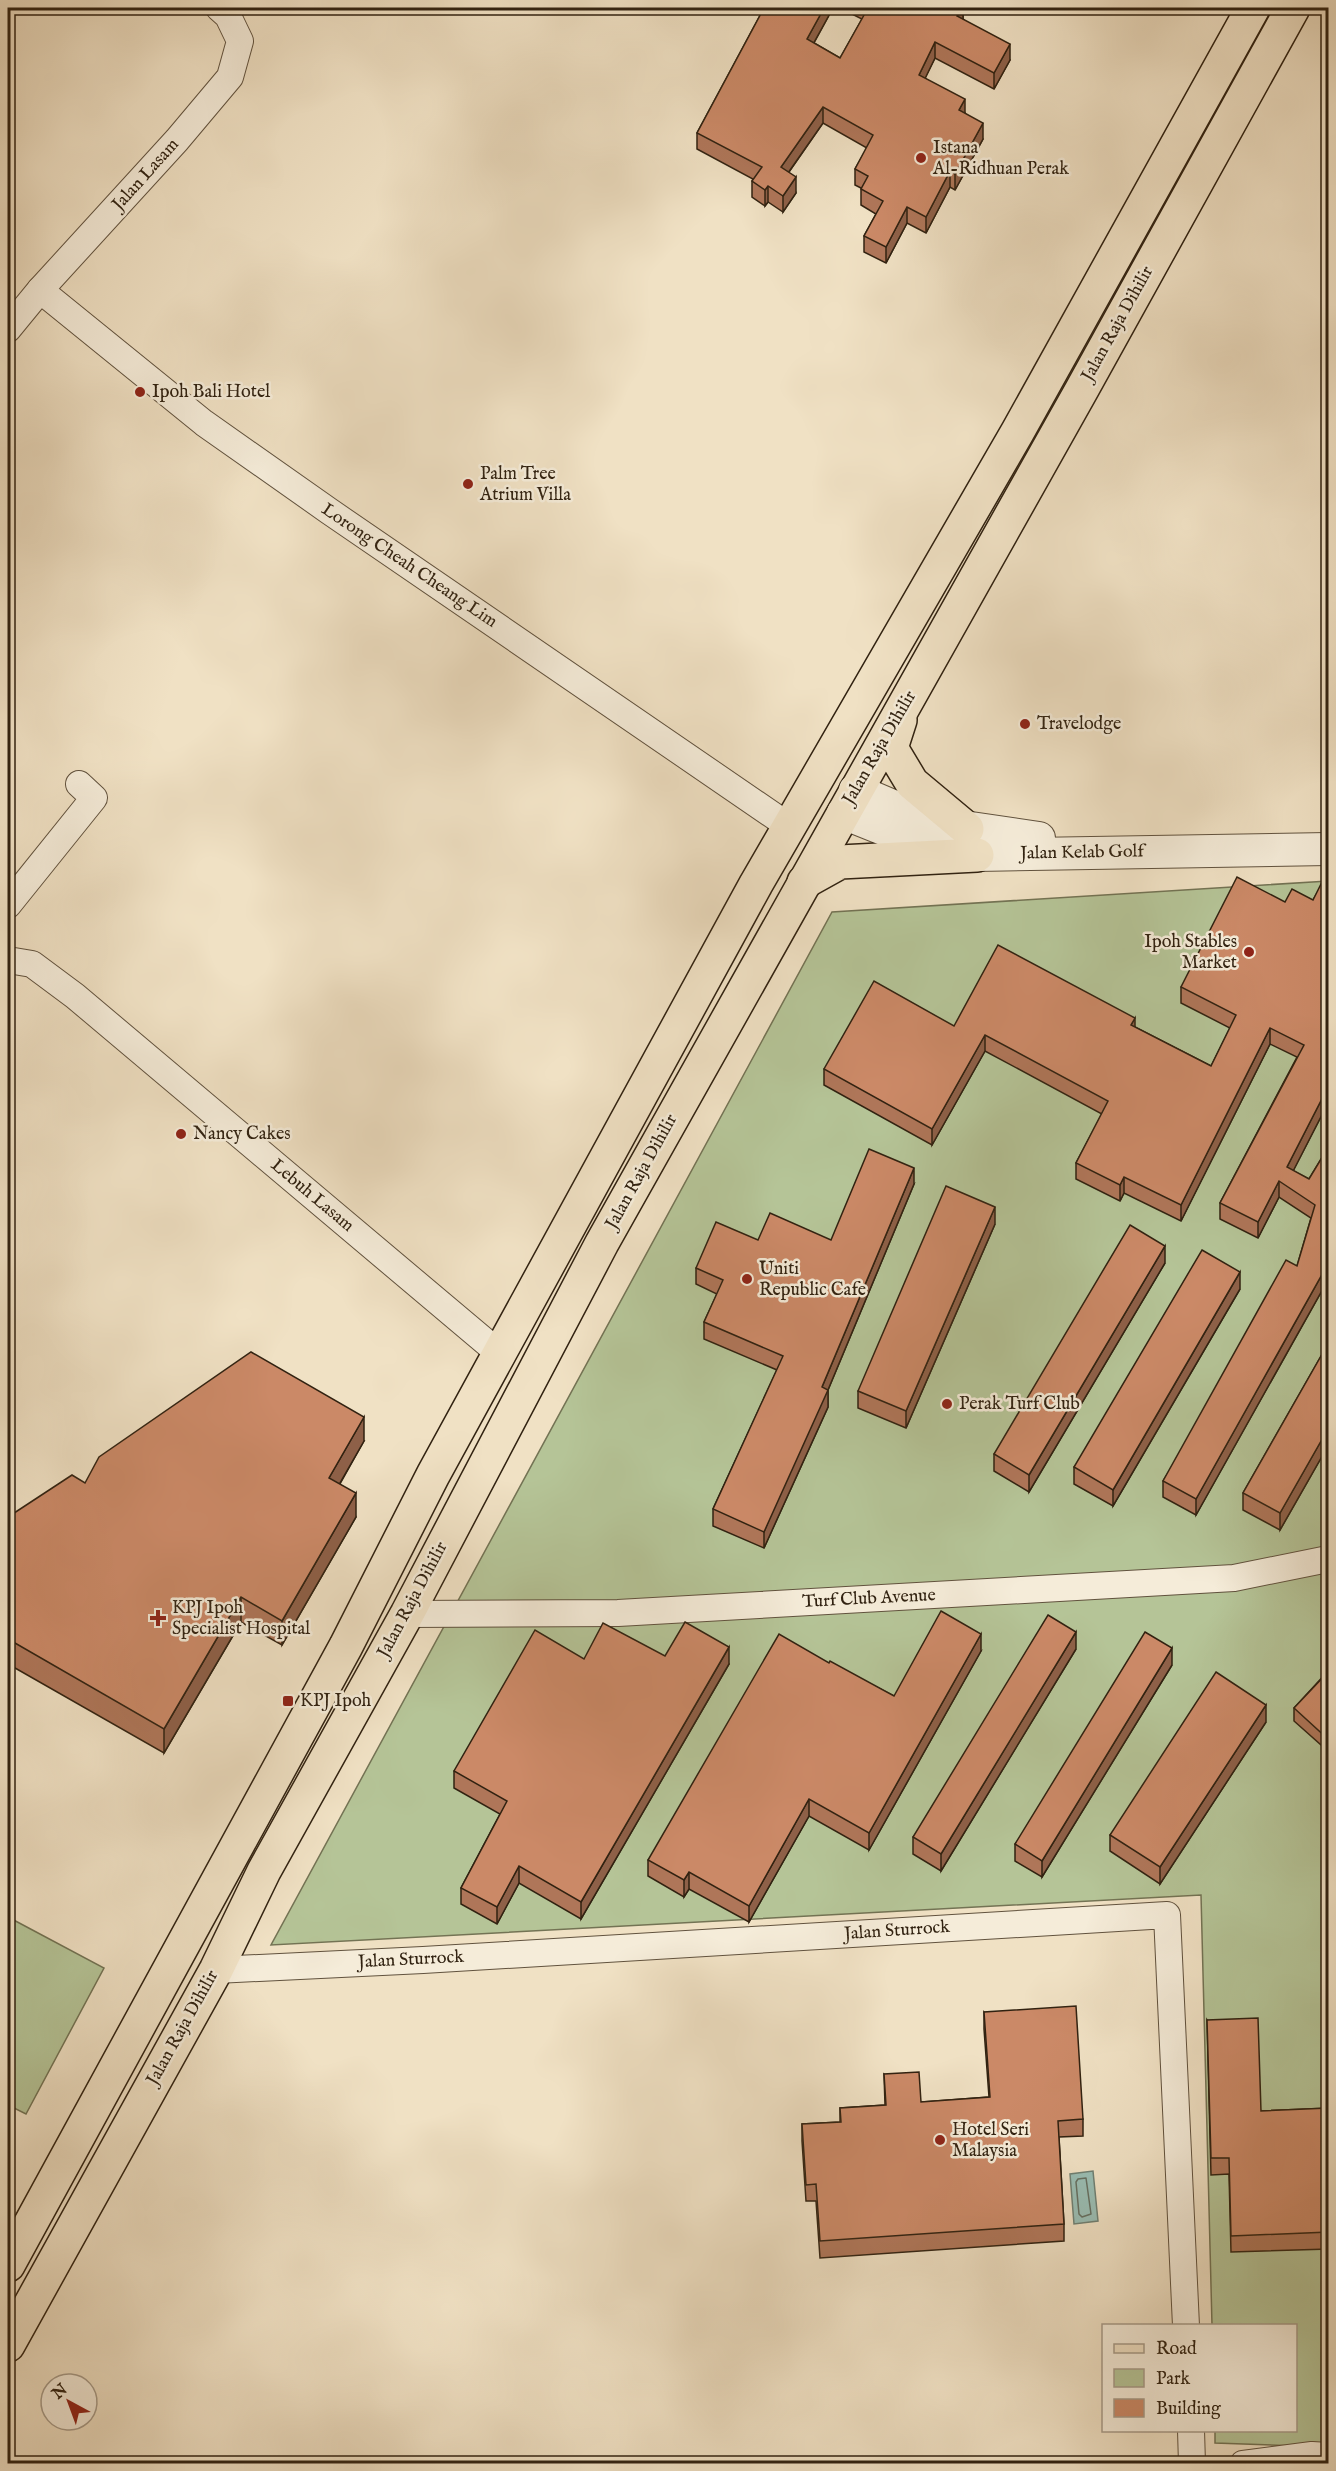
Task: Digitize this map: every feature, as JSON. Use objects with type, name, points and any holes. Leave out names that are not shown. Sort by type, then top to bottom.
[{"type":"main road","name":"Jalan Raja Dihilir","points":[[8,2265],[346,1646],[434,1475],[719,951],[885,658],[1018,430],[1253,8]]},
{"type":"main road","name":"Jalan Raja Dihilir","points":[[8,2345],[216,1970],[264,1871],[407,1614],[602,1243],[804,882],[845,799],[905,704],[1293,8]]},
{"type":"main road","points":[[719,951],[760,917],[775,897],[828,800],[845,799],[840,765],[886,684],[885,658]]},
{"type":"main road","points":[[905,704],[891,748],[912,783],[972,842]]},
{"type":"main road","points":[[804,882],[840,862],[972,842]]},
{"type":"main road","points":[[250,1820],[282,1802],[370,1681]]},
{"type":"street","name":"Jalan Lasam","points":[[8,329],[40,290],[177,140],[230,77],[240,41],[228,16],[219,8]]},
{"type":"street","name":"Lorong Cheah Cheang Lim","points":[[40,290],[204,423],[329,512],[790,827]]},
{"type":"street","points":[[8,905],[94,798],[79,784]]},
{"type":"street","points":[[845,799],[930,822],[972,842]]},
{"type":"street","name":"Jalan Kelab Golf","points":[[972,842],[1329,834]]},
{"type":"street","name":"Jalan Kelab Golf","points":[[972,842],[1329,849]]},
{"type":"street","name":"Lebuh Lasam","points":[[8,960],[32,964],[75,996],[500,1354]]},
{"type":"street","name":"Turf Club Avenue","points":[[407,1614],[618,1613],[1234,1578],[1329,1560]]},
{"type":"street","name":"Jalan Sturrock","points":[[216,1970],[423,1960],[1167,1914],[1186,2324]]},
{"type":"street","points":[[1191,2432],[1192,2463]]},
{"type":"street","points":[[1243,2463],[1312,2455],[1329,2456]]},
{"type":"green space","name":"Perak Turf Club","points":[[1328,881],[1328,2447],[1215,2443],[1215,2432],[1297,2432],[1297,2324],[1212,2324],[1201,1895],[271,1945],[832,912]]},
{"type":"green space","points":[[8,1917],[104,1968],[26,2114],[8,2105]]},
{"type":"water","points":[[1093,2171],[1098,2221],[1074,2224],[1070,2174]]},
{"type":"building","points":[[764,8],[824,8],[807,39],[840,58],[868,8],[962,8],[957,16],[1010,44],[994,73],[935,42],[919,75],[965,99],[959,110],[983,123],[955,174],[950,171],[926,217],[907,207],[886,247],[864,236],[883,201],[861,189],[868,176],[855,169],[873,135],[823,107],[781,167],[796,177],[783,196],[768,186],[765,190],[752,181],[762,167],[697,133]]},
{"type":"building","points":[[1327,872],[1329,873],[1329,1085],[1287,1167],[1309,1179],[1329,1146],[1329,1262],[1196,1499],[1163,1481],[1286,1260],[1297,1266],[1315,1205],[1279,1181],[1258,1222],[1220,1203],[1304,1045],[1270,1028],[1181,1205],[1124,1177],[1120,1185],[1076,1163],[1108,1101],[985,1035],[932,1129],[824,1069],[874,981],[954,1026],[998,945],[1135,1018],[1131,1025],[1211,1066],[1236,1015],[1181,987],[1237,877],[1285,902],[1292,889],[1313,900]]},
{"type":"building","points":[[869,1149],[914,1168],[822,1387],[828,1390],[764,1532],[713,1509],[783,1356],[704,1322],[723,1280],[696,1268],[716,1222],[758,1240],[770,1213],[831,1240]]},
{"type":"building","points":[[946,1186],[995,1207],[906,1411],[858,1391]]},
{"type":"building","points":[[1130,1225],[1165,1246],[1029,1475],[994,1454]]},
{"type":"building","points":[[1202,1250],[1240,1272],[1113,1490],[1074,1467]]},
{"type":"building","points":[[1329,1342],[1329,1427],[1280,1513],[1243,1493]]},
{"type":"building","name":"KPJ Ipoh Specialist Hospital","points":[[251,1352],[364,1417],[329,1478],[356,1493],[282,1621],[241,1597],[164,1729],[8,1639],[8,1517],[72,1475],[85,1483],[99,1457]]},
{"type":"building","points":[[941,1611],[981,1634],[869,1833],[809,1799],[749,1906],[689,1872],[684,1880],[648,1860],[779,1634],[894,1696]]},
{"type":"building","points":[[1048,1615],[1076,1632],[941,1854],[913,1837]]},
{"type":"building","points":[[685,1622],[729,1647],[581,1902],[519,1866],[497,1907],[461,1888],[507,1801],[454,1771],[535,1630],[584,1659],[603,1623],[665,1656]]},
{"type":"building","points":[[1145,1632],[1172,1648],[1042,1861],[1015,1844]]},
{"type":"building","points":[[1329,1671],[1329,1740],[1294,1708]]},
{"type":"building","points":[[1216,1672],[1266,1705],[1160,1867],[1110,1835]]},
{"type":"building","name":"Hotel Seri Malaysia","points":[[1076,2006],[1083,2119],[1058,2121],[1064,2224],[820,2241],[816,2184],[806,2185],[802,2124],[841,2122],[840,2108],[886,2105],[884,2074],[919,2072],[921,2102],[990,2097],[984,2012]]},
{"type":"building","points":[[1258,2018],[1261,2111],[1329,2108],[1329,2232],[1231,2236],[1229,2158],[1211,2158],[1207,2020]]},
{"type":"place","name":"Istana Al-Ridhuan Perak","points":[[921,158]]},
{"type":"place","name":"Ipoh Bali Hotel","points":[[140,392]]},
{"type":"place","name":"Palm Tree Atrium Villa","points":[[468,484]]},
{"type":"place","name":"Travelodge","points":[[1025,724]]},
{"type":"place","name":"Ipoh Stables Market","points":[[1249,952]]},
{"type":"place","name":"Nancy Cakes","points":[[181,1134]]},
{"type":"place","name":"Uniti Republic Cafe","points":[[747,1279]]},
{"type":"place","name":"Perak Turf Club","points":[[947,1404]]},
{"type":"place","name":"KPJ Ipoh Specialist Hospital","points":[[158,1618]]},
{"type":"place","name":"KPJ Ipoh","points":[[288,1701]]},
{"type":"place","name":"Hotel Seri Malaysia","points":[[940,2140]]}]
